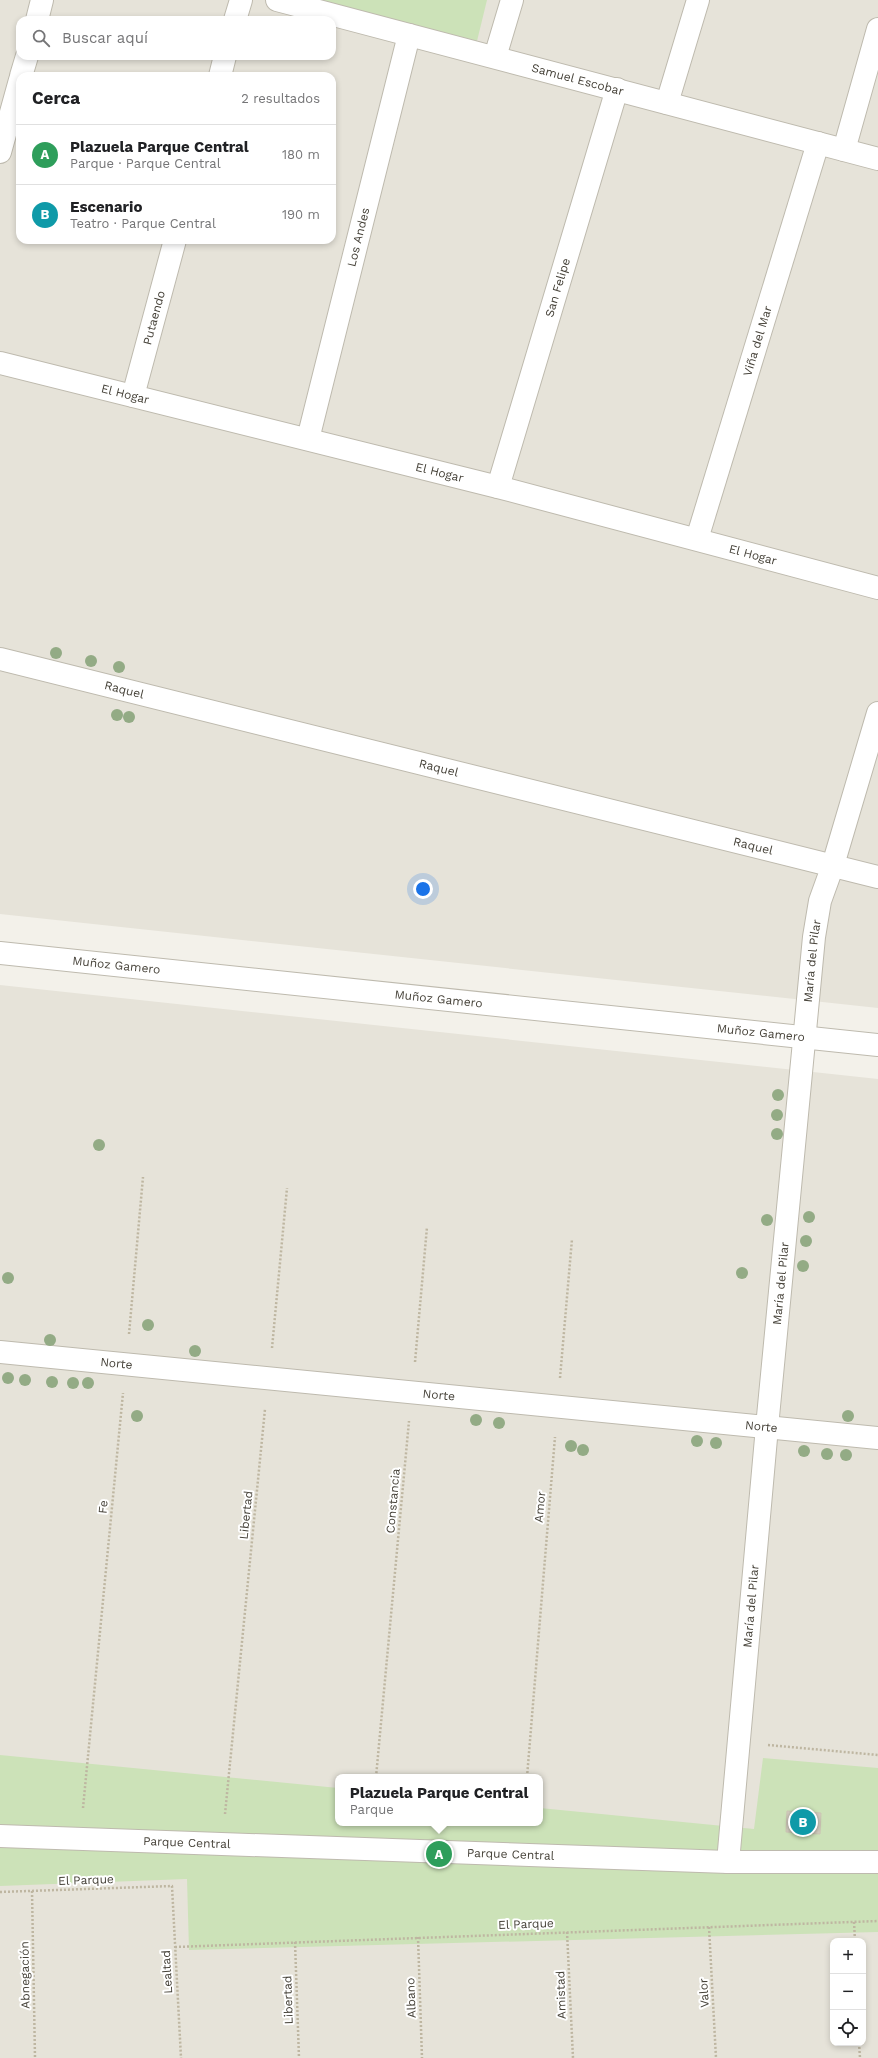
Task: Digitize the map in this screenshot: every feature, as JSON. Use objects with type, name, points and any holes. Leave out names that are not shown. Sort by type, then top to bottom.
[{"type":"street","points":[[37,16],[42,0]]},
{"type":"street","points":[[236,16],[241,0]]},
{"type":"street","name":"Samuel Escobar","points":[[277,0],[878,159]]},
{"type":"street","points":[[495,57],[512,0]]},
{"type":"street","points":[[667,103],[698,0]]},
{"type":"street","points":[[844,150],[878,30]]},
{"type":"street","name":"Los Andes","points":[[308,439],[409,35]]},
{"type":"street","points":[[22,72],[26,60]]},
{"type":"street","points":[[221,72],[225,60]]},
{"type":"street","name":"San Felipe","points":[[498,487],[617,89]]},
{"type":"street","points":[[0,152],[16,94]]},
{"type":"street","name":"Viña del Mar","points":[[697,539],[818,143]]},
{"type":"street","name":"Putaendo","points":[[133,396],[174,244]]},
{"type":"street","name":"El Hogar","points":[[0,363],[498,487],[878,588]]},
{"type":"street","name":"Raquel","points":[[0,659],[878,877]]},
{"type":"street","name":"María del Pilar","points":[[728,1862],[767,1427],[816,919],[820,901],[833,865],[878,713]]},
{"type":"street","name":"Muñoz Gamero","points":[[0,953],[878,1045]]},
{"type":"street","name":"Norte","points":[[0,1352],[878,1438]]},
{"type":"street","name":"Parque Central","points":[[0,1836],[728,1862],[878,1862]]},
{"type":"path","name":"Fe","points":[[80,1839],[144,1177]]},
{"type":"path","name":"Libertad","points":[[222,1844],[287,1188]]},
{"type":"path","name":"Constancia","points":[[376,1774],[427,1227]]},
{"type":"path","name":"Amor","points":[[527,1774],[572,1239]]},
{"type":"path","points":[[739,1743],[878,1755]]},
{"type":"path","name":"El Parque","points":[[0,1892],[172,1886]]},
{"type":"path","name":"Lealtad","points":[[172,1886],[181,2058]]},
{"type":"path","name":"Abnegación","points":[[32,1891],[35,2058]]},
{"type":"path","name":"El Parque","points":[[175,1947],[878,1921]]},
{"type":"path","points":[[854,1922],[855,1938]]},
{"type":"path","name":"Valor","points":[[710,1927],[716,2058]]},
{"type":"path","name":"Amistad","points":[[567,1932],[573,2058]]},
{"type":"path","name":"Albano","points":[[418,1937],[422,2058]]},
{"type":"path","name":"Libertad","points":[[295,1942],[299,2058]]},
{"type":"path","points":[[859,2046],[860,2058]]},
{"type":"shaded area","points":[[0,0],[878,0],[878,1008],[0,914]]},
{"type":"shaded area","points":[[0,985],[878,1079],[878,2058],[0,2058]]},
{"type":"green space","points":[[320,0],[487,0],[477,41]]},
{"type":"green space","points":[[0,1755],[335,1788],[335,1826],[543,1826],[543,1808],[754,1829],[763,1758],[878,1768],[878,1932],[189,1950],[187,1879],[0,1886]]},
{"type":"building","points":[[787,1811],[821,1813],[820,1834],[786,1832]]},
{"type":"place","name":"Escenario","points":[[803,1822]]},
{"type":"place","name":"Plazuela Parque Central","points":[[439,1854]]}]
